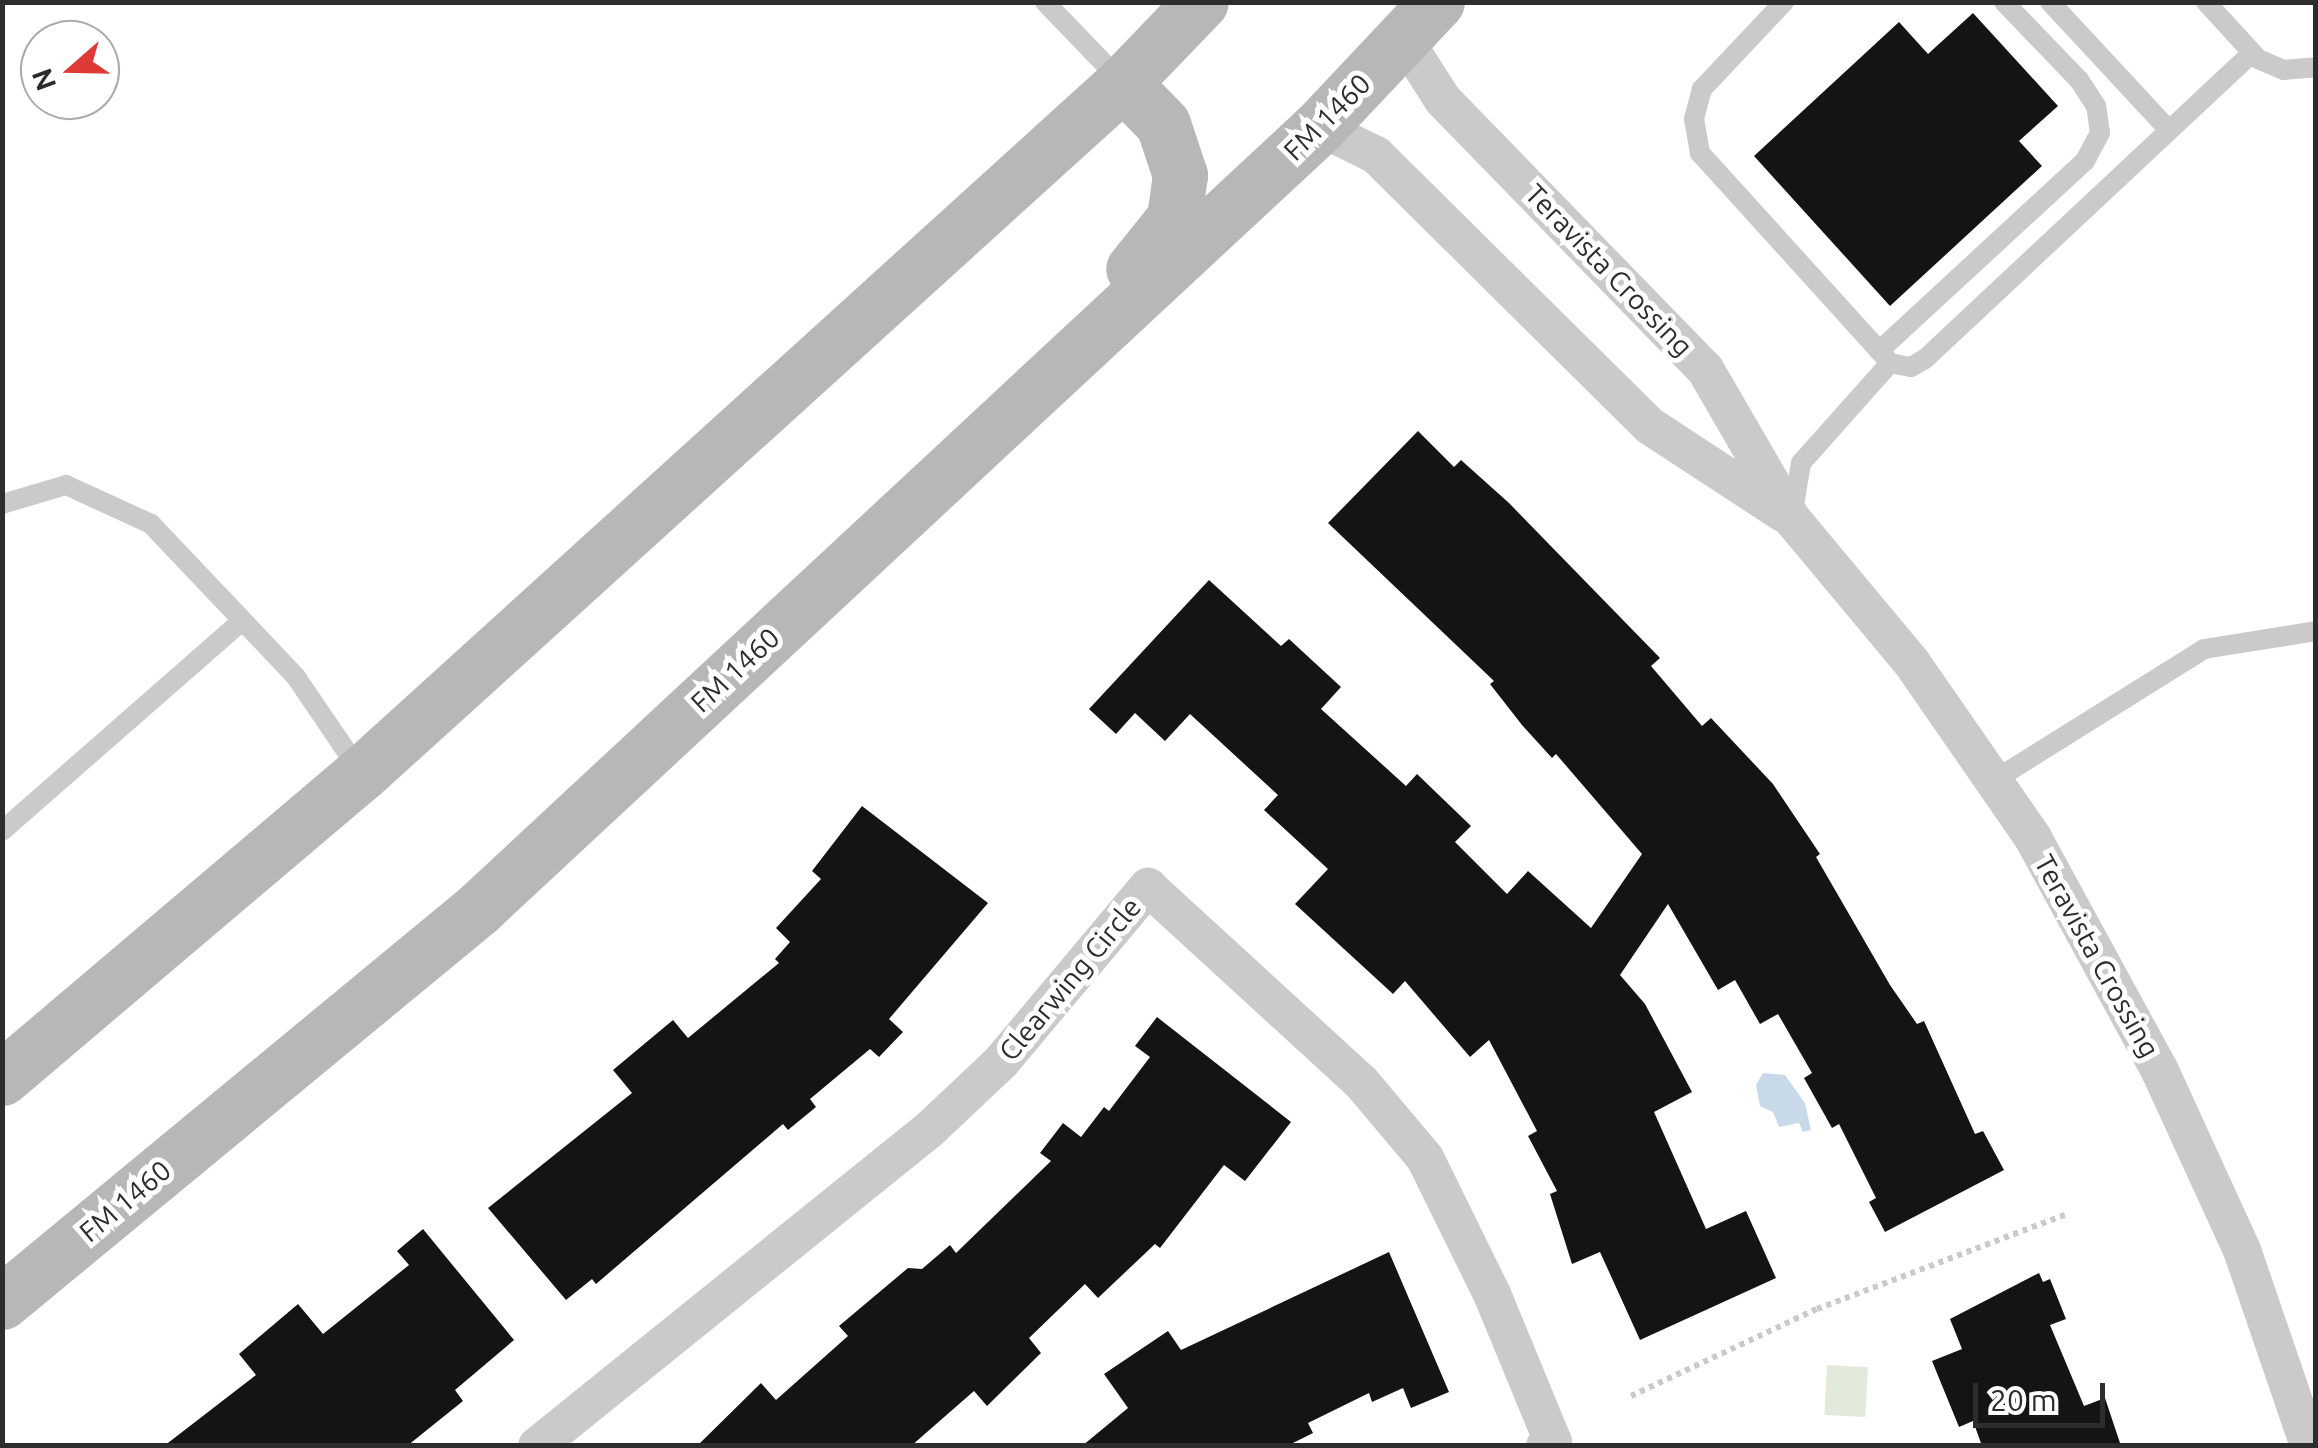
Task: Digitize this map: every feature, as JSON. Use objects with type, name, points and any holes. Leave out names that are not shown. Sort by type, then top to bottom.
[{"type":"main road","points":[[2,1078],[362,773],[1123,83],[1201,2]]},
{"type":"main road","name":"FM 1460","points":[[2,1302],[478,908],[1320,127],[1420,21]]},
{"type":"main road","points":[[1034,392],[1174,218],[1180,175],[1163,124],[1123,83]]},
{"type":"street","name":"Teravista Crossing","points":[[1420,21],[1443,100],[1705,369],[1792,519],[1912,663],[2033,838],[2160,1071],[2242,1250],[2310,1446]]},
{"type":"street","name":"Teravista Crossing","points":[[1320,127],[1376,155],[1650,426],[1792,519]]},
{"type":"street","name":"Clearwing Circle","points":[[537,1446],[930,1129],[1001,1062],[1148,887],[1361,1082],[1425,1158],[1492,1294],[1552,1442],[1545,1446]]},
{"type":"lane","points":[[1044,2],[1123,83]]},
{"type":"lane","points":[[1784,2],[1702,90],[1694,119],[1700,153],[1885,357],[1911,367],[1925,359],[2252,53]]},
{"type":"lane","points":[[1792,519],[1801,463],[1885,357],[2085,161],[2100,133],[2096,106],[2080,80],[2004,2]]},
{"type":"lane","points":[[2050,2],[2169,130]]},
{"type":"lane","points":[[2206,2],[2252,53],[2284,70],[2316,67]]},
{"type":"lane","points":[[2,504],[66,485],[151,524],[296,677],[362,773]]},
{"type":"lane","points":[[2,831],[242,621]]},
{"type":"lane","points":[[1994,781],[2204,649],[2316,631]]},
{"type":"path","points":[[1631,1396],[1817,1309],[2067,1214]]},
{"type":"green space","points":[[1827,1365],[1868,1367],[1865,1417],[1824,1415]]},
{"type":"water","points":[[1763,1073],[1785,1075],[1805,1103],[1811,1130],[1803,1132],[1799,1123],[1779,1127],[1773,1112],[1760,1106],[1756,1085]]},
{"type":"building","points":[[1973,13],[2058,106],[2019,141],[2042,166],[1890,306],[1754,156],[1899,22],[1928,54]]},
{"type":"building","points":[[1418,431],[1454,467],[1461,460],[1509,503],[1660,658],[1651,666],[1702,726],[1711,718],[1773,784],[1820,854],[1816,857],[1890,985],[1917,1024],[1924,1021],[1975,1134],[1983,1131],[2004,1170],[1885,1232],[1869,1202],[1876,1198],[1839,1124],[1832,1128],[1804,1078],[1812,1073],[1778,1014],[1760,1024],[1735,980],[1718,990],[1668,904],[1620,975],[1645,1004],[1692,1092],[1654,1112],[1706,1229],[1746,1211],[1776,1278],[1640,1340],[1600,1252],[1572,1264],[1550,1194],[1557,1191],[1528,1136],[1537,1131],[1489,1040],[1470,1057],[1405,981],[1393,994],[1295,904],[1328,869],[1264,810],[1278,795],[1190,714],[1165,741],[1135,713],[1116,734],[1089,709],[1209,580],[1281,646],[1289,639],[1341,687],[1321,709],[1406,786],[1417,774],[1471,826],[1455,842],[1507,894],[1528,871],[1591,928],[1642,854],[1556,754],[1552,758],[1522,725],[1490,684],[1494,681],[1328,523]]},
{"type":"building","points":[[862,806],[988,903],[889,1019],[903,1032],[879,1057],[870,1049],[810,1099],[816,1107],[788,1130],[783,1124],[596,1284],[592,1279],[566,1300],[488,1208],[632,1093],[613,1070],[673,1020],[688,1038],[779,963],[775,959],[790,942],[776,928],[821,879],[812,871]]},
{"type":"building","points":[[1157,1017],[1291,1122],[1245,1181],[1224,1165],[1160,1248],[1155,1244],[1098,1298],[1085,1284],[1029,1338],[1041,1353],[987,1406],[974,1391],[911,1446],[697,1446],[761,1383],[776,1400],[848,1336],[839,1326],[908,1268],[922,1269],[950,1245],[956,1253],[1051,1161],[1040,1153],[1063,1123],[1081,1137],[1104,1107],[1109,1111],[1150,1057],[1135,1046]]},
{"type":"building","points":[[423,1229],[514,1340],[455,1390],[463,1401],[407,1446],[164,1446],[256,1375],[239,1354],[298,1304],[323,1334],[409,1265],[397,1251]]},
{"type":"building","points":[[1389,1252],[1449,1392],[1411,1408],[1403,1388],[1372,1402],[1369,1393],[1308,1423],[1313,1433],[1287,1446],[1082,1446],[1128,1408],[1104,1374],[1168,1331],[1181,1350]]},
{"type":"building","points":[[2039,1273],[2043,1282],[2050,1279],[2066,1319],[2050,1325],[2084,1406],[2105,1398],[2121,1446],[1982,1446],[1973,1421],[1959,1427],[1932,1361],[1962,1349],[1950,1319]]}]
